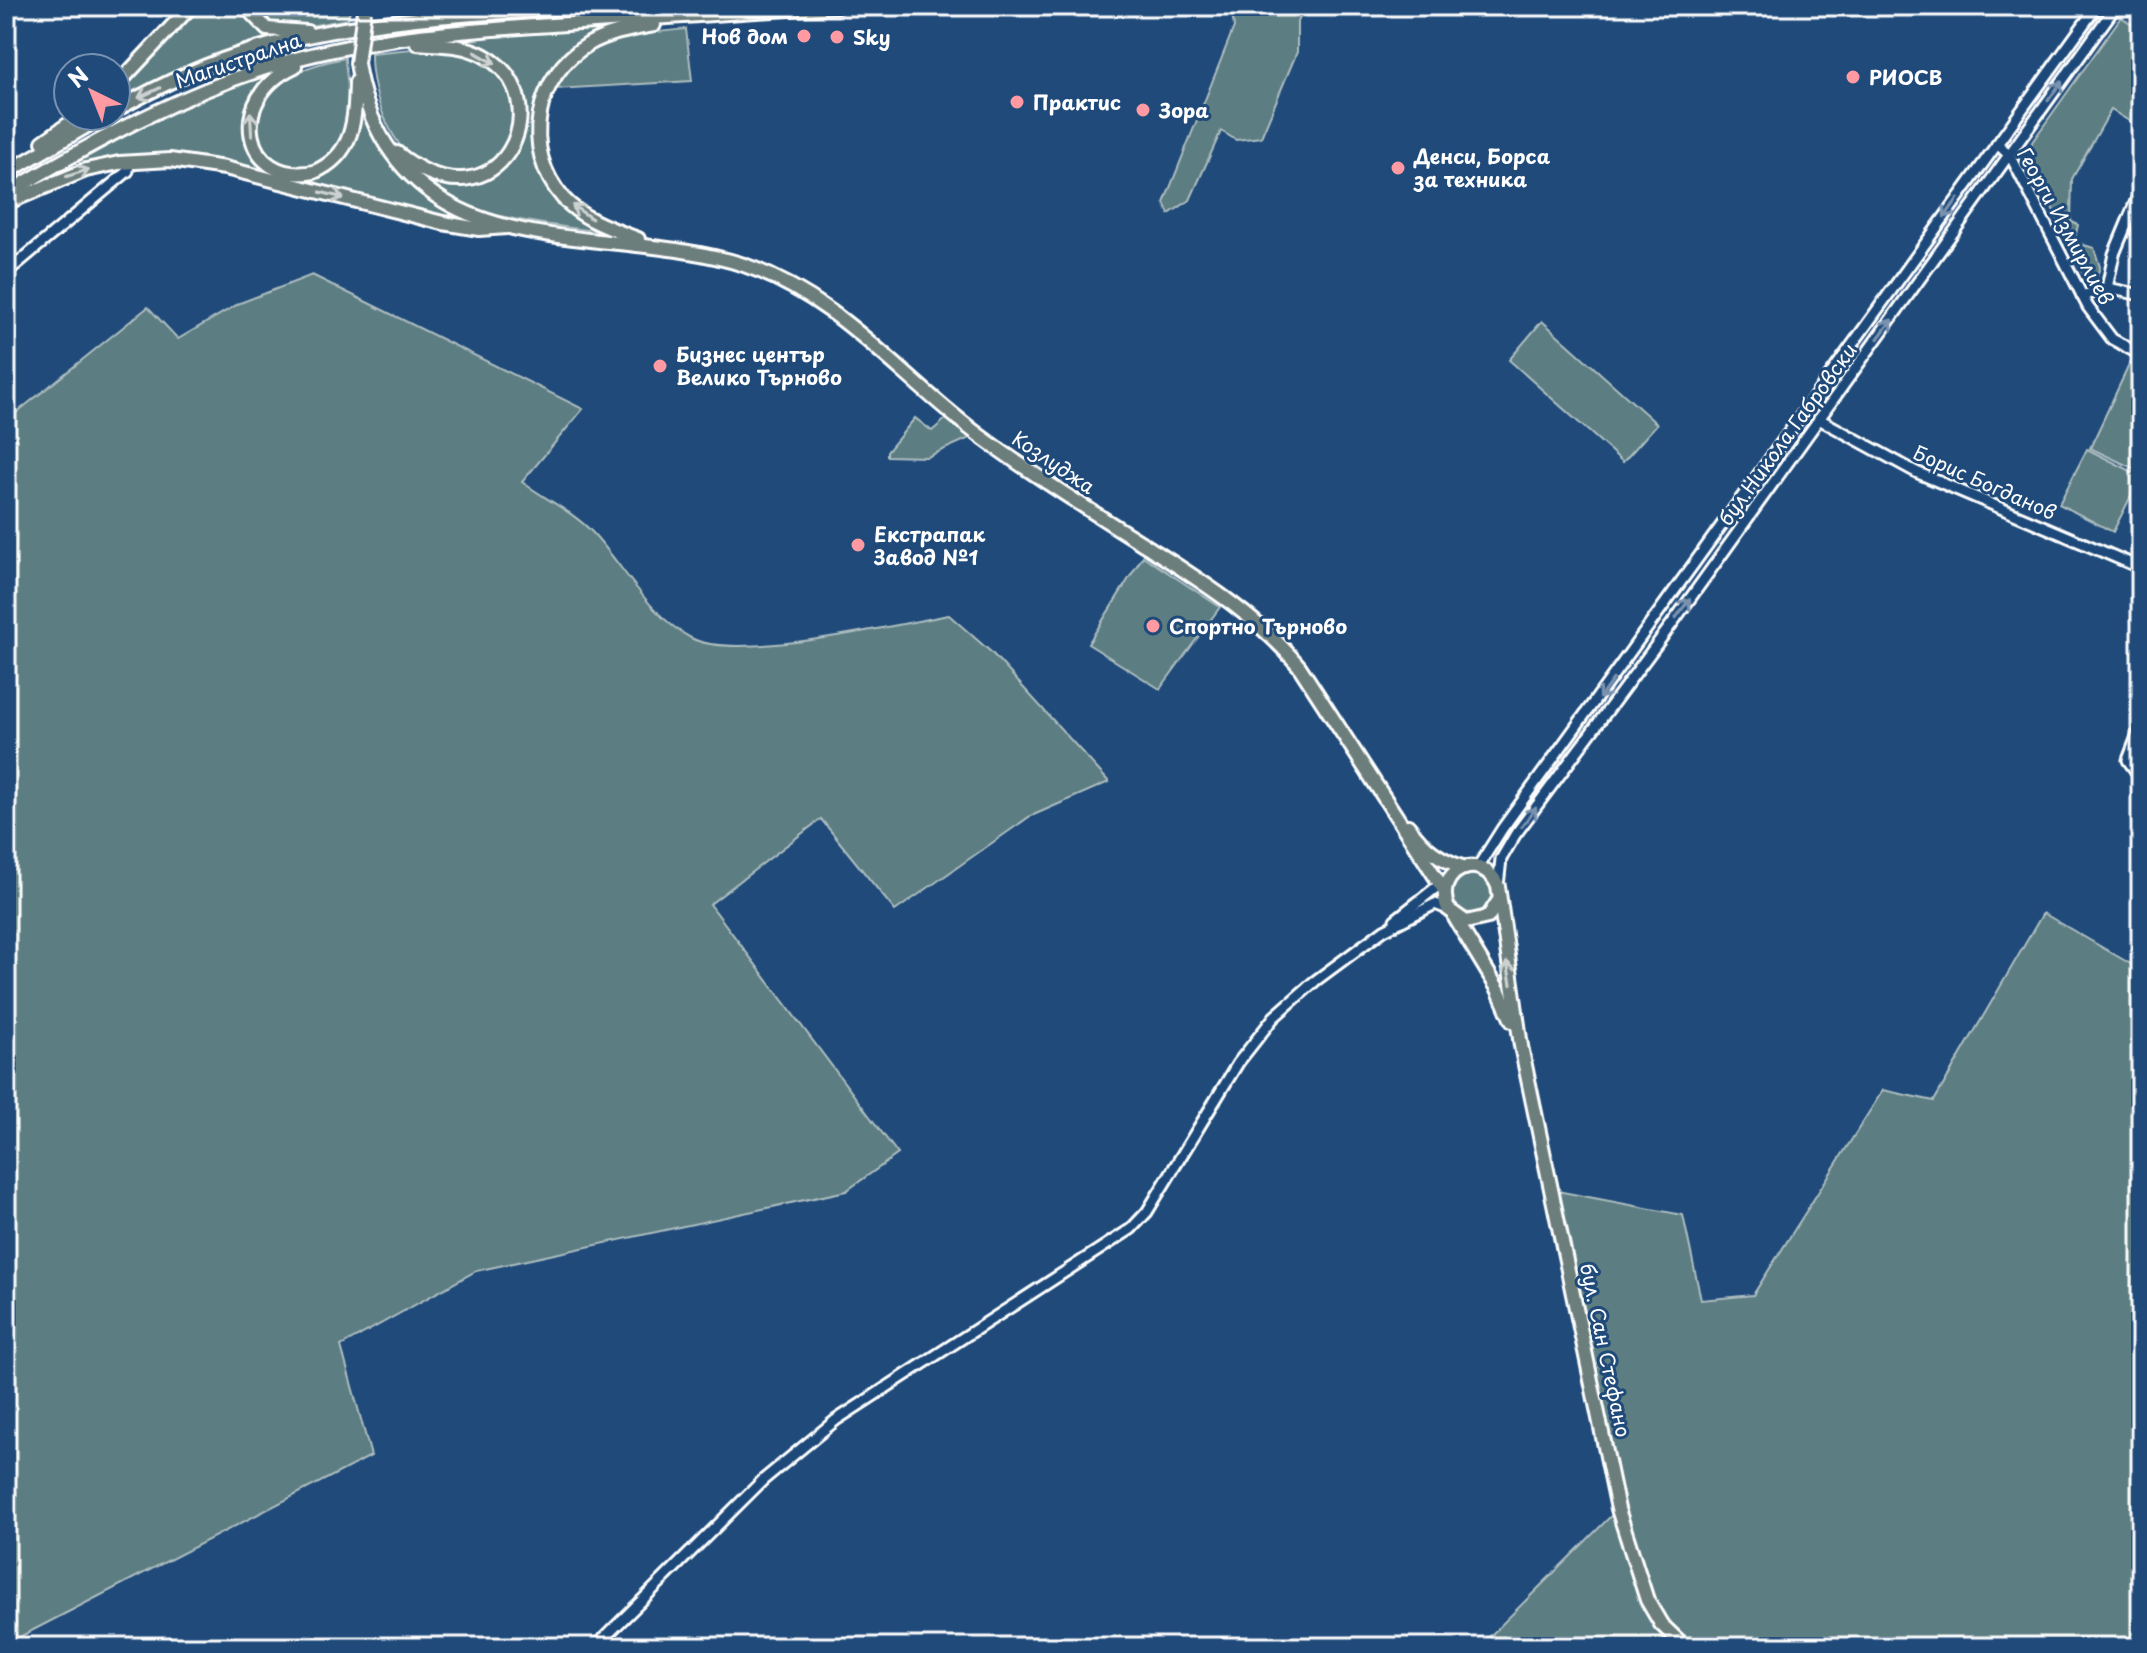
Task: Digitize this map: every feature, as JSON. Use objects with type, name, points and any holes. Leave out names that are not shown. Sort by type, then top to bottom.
[{"type":"main road","points":[[132,69],[191,6]]},
{"type":"main road","points":[[245,6],[258,23],[272,32],[342,31]]},
{"type":"main road","points":[[380,25],[451,6]]},
{"type":"main road","points":[[132,102],[197,70],[257,48],[380,25],[468,15],[607,6]]},
{"type":"main road","name":"Магистрална","points":[[6,194],[84,148],[188,96],[287,61],[382,41],[493,29],[839,6]]},
{"type":"main road","points":[[343,49],[290,68],[258,94],[251,110],[249,126],[257,148],[268,161],[284,170],[309,173],[327,166],[339,154],[354,122],[357,63],[365,8]]},
{"type":"main road","points":[[652,245],[590,218],[565,200],[555,188],[544,166],[538,141],[540,108],[545,94],[564,64],[599,39],[638,28],[745,12]]},
{"type":"main road","points":[[378,132],[420,171],[440,179],[463,180],[486,172],[500,162],[513,145],[520,119],[518,98],[509,78],[482,55],[459,46],[382,41]]},
{"type":"main road","points":[[357,63],[378,132],[410,175],[457,209],[510,226],[652,245]]},
{"type":"main road","points":[[6,167],[57,132]]},
{"type":"main road","points":[[6,173],[76,132]]},
{"type":"main road","points":[[6,203],[73,174],[129,162],[170,160],[213,165],[450,224],[493,230],[510,226]]},
{"type":"main road","points":[[450,224],[457,209]]},
{"type":"main road","name":"Козлуджа","points":[[652,245],[745,265],[812,298],[879,346],[974,432],[1228,598],[1277,639],[1299,666],[1377,788],[1445,884]]},
{"type":"main road","name":"Козлуджа","points":[[1377,788],[1426,849],[1440,859],[1472,868]]},
{"type":"main road","points":[[1472,868],[1492,876],[1499,893],[1493,912],[1481,921],[1466,922],[1450,912],[1445,884],[1472,868]]},
{"type":"main road","name":"бул. Сан Стефано","points":[[1499,893],[1521,1046],[1618,1509],[1636,1573],[1661,1624],[1685,1647]]},
{"type":"main road","name":"бул. Сан Стефано","points":[[1450,912],[1498,989],[1521,1046]]},
{"type":"street","name":"бул.Никола Габровски","points":[[1472,868],[1642,640],[2097,6]]},
{"type":"street","name":"бул.Никола Габровски","points":[[1499,893],[1501,859],[1515,835],[2116,6]]},
{"type":"street","name":"Георги Измирлиев","points":[[1997,144],[2010,155],[2082,296],[2112,339],[2141,355]]},
{"type":"street","points":[[6,273],[128,171],[129,162]]},
{"type":"street","points":[[2107,288],[2114,254],[2141,189]]},
{"type":"street","points":[[2082,296],[2107,288],[2141,295]]},
{"type":"street","name":"Борис Богданов","points":[[1819,419],[1916,472],[2141,568]]},
{"type":"street","points":[[2141,726],[2128,760],[2141,778]]},
{"type":"street","points":[[595,1647],[763,1480],[836,1420],[1131,1229],[1147,1212],[1238,1063],[1267,1026],[1315,981],[1445,884]]},
{"type":"street","points":[[1384,930],[1435,904],[1450,912]]},
{"type":"green space","points":[[197,6],[240,6],[255,27],[284,38],[132,99],[132,75]]},
{"type":"green space","points":[[249,6],[351,6],[348,19],[304,27],[272,27]]},
{"type":"green space","points":[[1231,6],[1308,7],[1297,22],[1297,52],[1261,137],[1236,140],[1221,131],[1190,200],[1169,214],[1164,203],[1234,27]]},
{"type":"green space","points":[[2121,17],[2141,30],[2141,116],[2134,124],[2111,110],[2072,179],[2071,221],[2078,225],[2074,242],[2094,248],[2100,267],[2095,281],[2088,284],[2031,162],[2032,142]]},
{"type":"green space","points":[[616,27],[601,34],[543,88],[542,174],[608,233],[535,223],[487,212],[442,193],[422,178],[461,184],[516,147],[523,131],[508,71],[496,58],[460,39]]},
{"type":"green space","points":[[686,29],[692,81],[556,89],[566,72],[594,49],[630,37]]},
{"type":"green space","points":[[432,47],[476,58],[494,71],[507,90],[512,107],[508,139],[500,152],[474,171],[440,173],[424,167],[398,142],[380,107],[371,53]]},
{"type":"green space","points":[[345,58],[350,114],[347,132],[341,143],[313,167],[292,168],[272,157],[259,140],[255,118],[266,94],[294,73]]},
{"type":"green space","points":[[269,73],[249,98],[246,120],[252,140],[272,168],[331,169],[350,149],[360,108],[385,155],[407,181],[451,212],[448,218],[324,188],[148,156],[83,165],[78,162],[167,113]]},
{"type":"green space","points":[[312,275],[583,409],[522,482],[584,525],[662,617],[691,638],[713,644],[778,644],[949,615],[992,653],[1109,782],[1029,817],[895,911],[821,819],[710,904],[898,1154],[846,1191],[476,1271],[341,1346],[371,1456],[6,1644],[6,421],[148,307],[178,339],[240,303]]},
{"type":"green space","points":[[1542,321],[1657,424],[1623,462],[1509,360]]},
{"type":"green space","points":[[2130,363],[2141,369],[2141,472],[2090,448]]},
{"type":"green space","points":[[949,416],[972,437],[927,457],[887,456],[915,418],[932,431]]},
{"type":"green space","points":[[2087,449],[2141,476],[2113,532],[2059,504]]},
{"type":"green space","name":"Спортно Търново","points":[[1143,556],[1220,607],[1160,689],[1088,644]]},
{"type":"green space","points":[[1472,875],[1485,881],[1491,894],[1485,907],[1472,913],[1459,907],[1453,894],[1459,881]]},
{"type":"green space","points":[[2043,913],[2141,970],[2141,1647],[1479,1647],[1618,1509],[1552,1190],[1683,1215],[1701,1300],[1753,1295],[1883,1090],[1934,1101]]},
{"type":"place","name":"Нов дом","points":[[804,36]]},
{"type":"place","name":"Sky","points":[[837,37]]},
{"type":"place","name":"РИОСВ","points":[[1853,77]]},
{"type":"place","name":"Практис","points":[[1017,102]]},
{"type":"place","name":"Зора","points":[[1143,110]]},
{"type":"place","name":"Денси, Борса за техника","points":[[1398,168]]},
{"type":"place","name":"Бизнес център Велико Търново","points":[[660,366]]},
{"type":"place","name":"Екстрапак Завод №1","points":[[858,545]]},
{"type":"place","name":"Спортно Търново","points":[[1153,626]]}]
